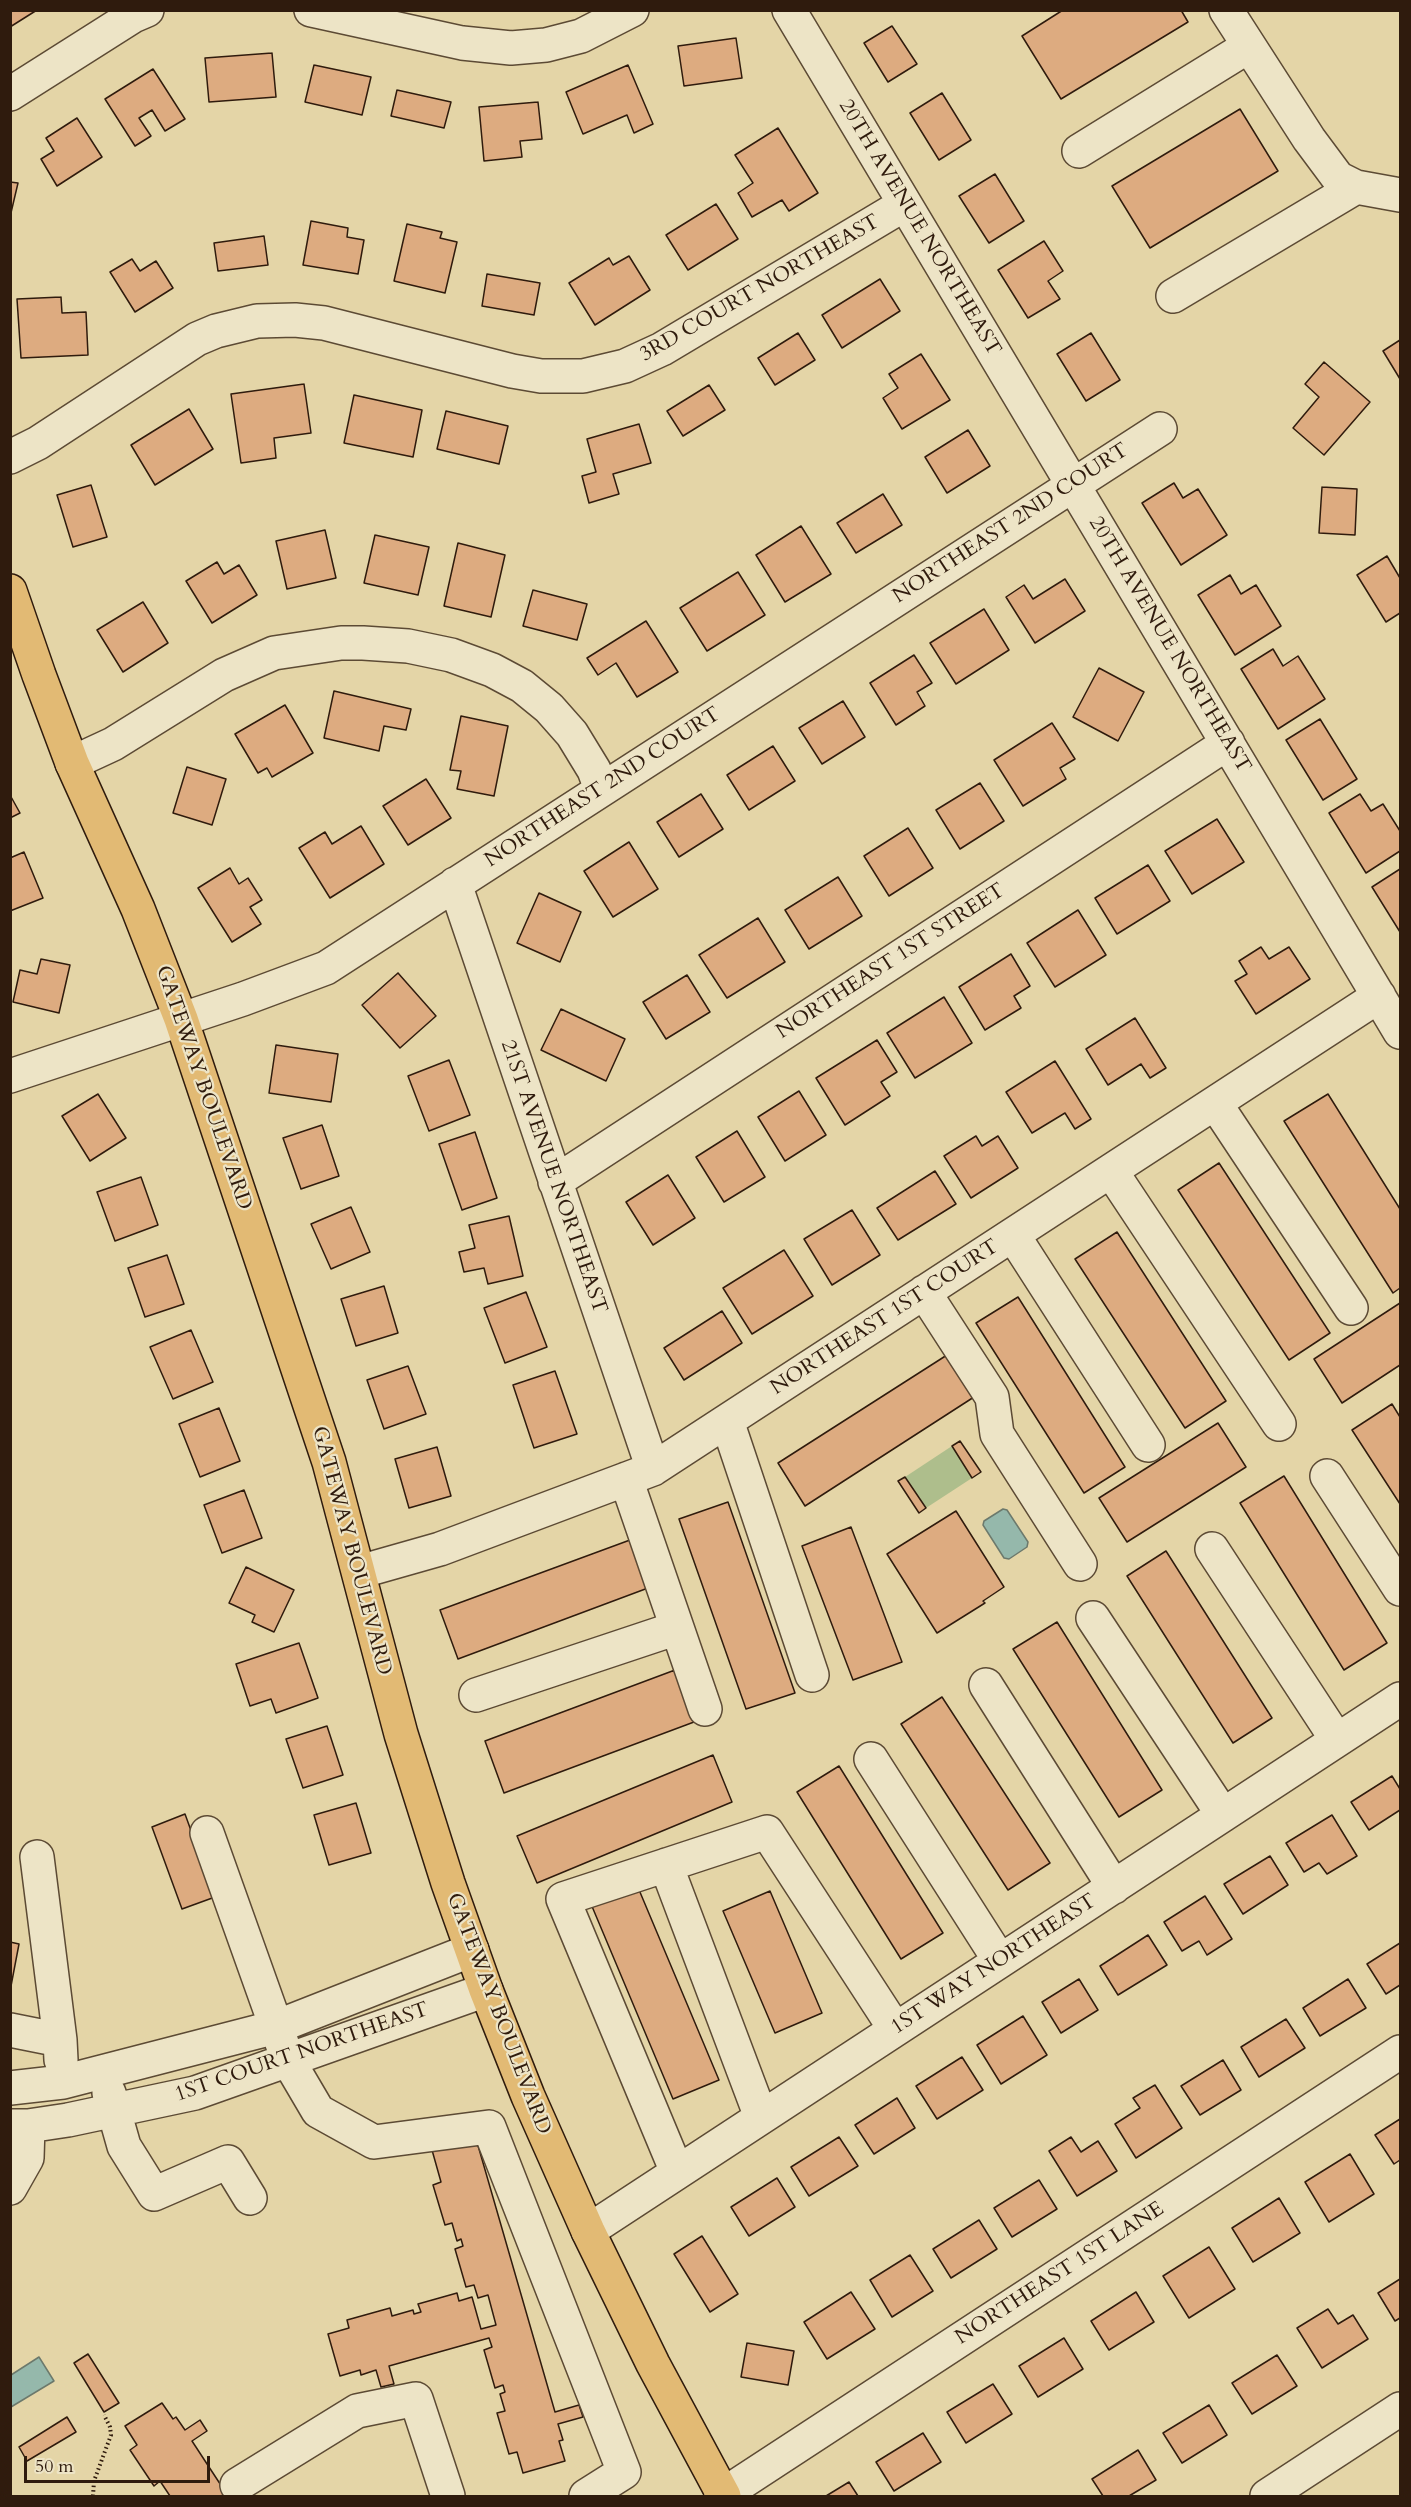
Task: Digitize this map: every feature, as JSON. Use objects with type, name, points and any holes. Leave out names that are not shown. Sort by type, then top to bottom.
[{"type":"main road","name":"GATEWAY BOULEVARD","points":[[10,591],[72,763],[138,909],[181,1019],[329,1462],[401,1734],[441,1862],[486,1990],[528,2096],[588,2231],[658,2374],[722,2496]]},
{"type":"street","points":[[10,94],[123,22],[147,10]]},
{"type":"street","points":[[311,10],[462,43],[511,48],[546,45],[581,36],[632,10]]},
{"type":"street","name":"20TH AVENUE NORTHEAST","points":[[789,10],[1394,1017]]},
{"type":"street","points":[[1226,10],[1309,140],[1338,178],[1356,187],[1401,195]]},
{"type":"street","points":[[1079,151],[1249,46]]},
{"type":"street","points":[[1173,296],[1356,187]]},
{"type":"street","name":"3RD COURT NORTHEAST","points":[[10,458],[38,443],[196,339],[216,331],[257,321],[295,320],[324,323],[512,371],[542,376],[584,376],[625,366],[662,349],[904,204]]},
{"type":"street","name":"NORTHEAST 2ND COURT","points":[[10,1076],[326,968],[1160,429]]},
{"type":"street","points":[[72,763],[112,744],[224,675],[274,653],[341,643],[363,643],[408,646],[451,656],[492,670],[522,686],[549,708],[572,734],[590,763],[601,789]]},
{"type":"street","name":"NORTHEAST 1ST STREET","points":[[555,1182],[1228,743]]},
{"type":"street","name":"21ST AVENUE NORTHEAST","points":[[454,884],[555,1182],[639,1474],[677,1628],[705,1709]]},
{"type":"street","name":"NORTHEAST 1ST COURT","points":[[359,1572],[440,1549],[639,1474],[727,1421],[1215,1103],[1394,1017]]},
{"type":"street","points":[[1215,1103],[1351,1308]]},
{"type":"street","points":[[1111,1171],[1279,1424]]},
{"type":"street","points":[[1013,1235],[1148,1445]]},
{"type":"street","points":[[924,1292],[992,1397],[997,1434],[1080,1564]]},
{"type":"street","points":[[727,1421],[812,1675]]},
{"type":"street","points":[[1328,1476],[1401,1589]]},
{"type":"street","points":[[1212,1549],[1337,1740]]},
{"type":"street","points":[[1093,1618],[1223,1815]]},
{"type":"street","points":[[476,1695],[677,1628]]},
{"type":"street","points":[[987,1685],[1114,1887]]},
{"type":"street","name":"1ST WAY NORTHEAST","points":[[588,2231],[1401,1699]]},
{"type":"street","points":[[871,1759],[1000,1960]]},
{"type":"street","points":[[677,2172],[563,1899],[767,1832],[895,2029]]},
{"type":"street","points":[[207,1833],[288,2060],[318,2111],[374,2142],[489,2127],[624,2472],[586,2496]]},
{"type":"street","points":[[37,1857],[60,2040],[63,2082]]},
{"type":"street","points":[[666,1865],[761,2117]]},
{"type":"street","name":"1ST COURT NORTHEAST","points":[[10,2088],[63,2082],[276,2027],[472,1950]]},
{"type":"street","name":"1ST COURT NORTHEAST","points":[[19,2126],[113,2112],[195,2093],[486,1990]]},
{"type":"street","points":[[10,2030],[60,2040]]},
{"type":"street","name":"NORTHEAST 1ST LANE","points":[[722,2496],[1401,2052]]},
{"type":"street","points":[[104,2070],[113,2112],[124,2146],[154,2194],[228,2162],[250,2198]]},
{"type":"street","points":[[10,2188],[27,2158],[19,2126]]},
{"type":"street","points":[[237,2485],[357,2411],[417,2399],[448,2496]]},
{"type":"street","points":[[1267,2496],[1401,2409]]},
{"type":"path","points":[[93,2496],[94,2481],[111,2435],[104,2415]]},
{"type":"green space","points":[[952,1446],[972,1478],[926,1508],[905,1477]]},
{"type":"shaded area","points":[[1003,1509],[1007,1510],[1028,1542],[1027,1547],[1009,1559],[1004,1558],[983,1525],[984,1521]]},
{"type":"shaded area","points":[[39,2357],[54,2381],[11,2407],[11,2375]]},
{"type":"building","points":[[10,10],[37,10],[10,27]]},
{"type":"building","points":[[1063,10],[1181,10],[1188,22],[1061,99],[1022,36]]},
{"type":"building","points":[[892,26],[917,64],[888,82],[864,43]]},
{"type":"building","points":[[736,38],[742,78],[684,86],[678,46]]},
{"type":"building","points":[[272,53],[276,97],[209,102],[205,58]]},
{"type":"building","points":[[314,65],[371,77],[362,115],[305,102]]},
{"type":"building","points":[[628,65],[653,124],[634,133],[627,115],[583,134],[566,92]]},
{"type":"building","points":[[153,69],[185,119],[165,131],[152,110],[139,118],[151,136],[135,146],[105,99]]},
{"type":"building","points":[[397,90],[451,102],[444,128],[391,116]]},
{"type":"building","points":[[942,93],[971,140],[939,160],[910,113]]},
{"type":"building","points":[[538,102],[542,139],[520,141],[522,157],[484,161],[479,107]]},
{"type":"building","points":[[1240,109],[1278,171],[1150,248],[1112,186]]},
{"type":"building","points":[[77,118],[102,157],[57,186],[41,159],[54,151],[46,138]]},
{"type":"building","points":[[778,128],[818,193],[789,211],[782,200],[752,217],[738,193],[753,183],[735,155]]},
{"type":"building","points":[[995,174],[1024,221],[989,243],[959,196]]},
{"type":"building","points":[[10,182],[18,183],[10,217]]},
{"type":"building","points":[[716,204],[738,239],[688,270],[666,235]]},
{"type":"building","points":[[311,221],[348,228],[347,237],[364,240],[358,274],[303,265]]},
{"type":"building","points":[[407,224],[442,232],[440,238],[457,242],[445,293],[394,281]]},
{"type":"building","points":[[264,236],[268,265],[218,271],[214,243]]},
{"type":"building","points":[[1044,241],[1063,271],[1048,281],[1060,299],[1028,318],[998,270]]},
{"type":"building","points":[[629,256],[650,290],[595,325],[569,283],[609,258],[613,265]]},
{"type":"building","points":[[132,259],[140,271],[156,261],[173,288],[135,312],[110,272]]},
{"type":"building","points":[[487,274],[540,283],[534,315],[482,306]]},
{"type":"building","points":[[880,279],[900,311],[842,348],[822,315]]},
{"type":"building","points":[[61,297],[62,313],[86,312],[88,355],[21,358],[17,299]]},
{"type":"building","points":[[798,333],[815,360],[775,385],[758,358]]},
{"type":"building","points":[[1091,333],[1120,380],[1086,401],[1057,354]]},
{"type":"building","points":[[1400,340],[1400,379],[1383,351]]},
{"type":"building","points":[[921,354],[950,400],[902,429],[883,398],[898,388],[889,374]]},
{"type":"building","points":[[1324,362],[1370,402],[1324,455],[1293,428],[1319,397],[1305,384]]},
{"type":"building","points":[[304,384],[311,433],[274,438],[276,458],[241,463],[231,394]]},
{"type":"building","points":[[709,385],[725,410],[683,436],[667,411]]},
{"type":"building","points":[[354,395],[422,410],[413,457],[344,443]]},
{"type":"building","points":[[189,409],[213,449],[155,485],[131,445]]},
{"type":"building","points":[[446,411],[508,426],[499,464],[437,449]]},
{"type":"building","points":[[639,424],[651,463],[613,474],[619,494],[589,503],[582,476],[596,472],[587,439]]},
{"type":"building","points":[[968,430],[990,466],[947,493],[925,457]]},
{"type":"building","points":[[1174,483],[1183,498],[1198,489],[1227,535],[1181,565],[1142,503]]},
{"type":"building","points":[[91,485],[107,537],[73,547],[57,495]]},
{"type":"building","points":[[1322,487],[1357,489],[1355,535],[1319,533]]},
{"type":"building","points":[[883,494],[902,525],[856,553],[837,523]]},
{"type":"building","points":[[801,526],[831,574],[785,602],[756,555]]},
{"type":"building","points":[[325,530],[336,578],[287,589],[276,541]]},
{"type":"building","points":[[375,535],[429,547],[418,595],[364,583]]},
{"type":"building","points":[[458,543],[505,555],[491,617],[444,606]]},
{"type":"building","points":[[1387,556],[1400,578],[1400,613],[1386,622],[1357,575]]},
{"type":"building","points":[[217,562],[224,574],[239,565],[257,595],[212,623],[186,581]]},
{"type":"building","points":[[738,572],[765,615],[707,651],[680,608]]},
{"type":"building","points":[[1230,575],[1241,594],[1256,585],[1281,626],[1235,655],[1198,595]]},
{"type":"building","points":[[1065,579],[1085,611],[1035,643],[1006,597],[1024,585],[1033,599]]},
{"type":"building","points":[[533,590],[587,604],[577,640],[523,626]]},
{"type":"building","points":[[143,602],[168,643],[123,672],[97,630]]},
{"type":"building","points":[[984,609],[1009,650],[956,684],[930,643]]},
{"type":"building","points":[[646,621],[678,672],[637,697],[616,663],[598,675],[587,658]]},
{"type":"building","points":[[1273,649],[1283,666],[1298,656],[1325,699],[1278,729],[1241,669]]},
{"type":"building","points":[[914,655],[932,683],[917,692],[925,706],[896,725],[870,683]]},
{"type":"building","points":[[1099,668],[1144,692],[1118,741],[1073,717]]},
{"type":"building","points":[[334,691],[411,709],[406,730],[384,726],[379,751],[324,738]]},
{"type":"building","points":[[843,701],[865,737],[822,764],[799,728]]},
{"type":"building","points":[[285,705],[313,753],[272,777],[267,768],[258,773],[235,734]]},
{"type":"building","points":[[461,716],[508,726],[494,796],[457,789],[461,771],[450,770]]},
{"type":"building","points":[[1320,719],[1357,779],[1323,800],[1286,740]]},
{"type":"building","points":[[1052,723],[1075,759],[1060,768],[1066,779],[1023,806],[994,760]]},
{"type":"building","points":[[773,746],[795,781],[749,810],[727,775]]},
{"type":"building","points":[[187,767],[226,779],[212,825],[173,813]]},
{"type":"building","points":[[426,779],[451,818],[408,845],[383,806]]},
{"type":"building","points":[[980,783],[1004,821],[960,849],[936,810]]},
{"type":"building","points":[[701,794],[723,829],[679,857],[657,822]]},
{"type":"building","points":[[1360,794],[1371,811],[1383,804],[1400,831],[1400,851],[1366,873],[1329,813]]},
{"type":"building","points":[[10,795],[20,813],[10,818]]},
{"type":"building","points":[[1217,819],[1244,862],[1192,894],[1165,851]]},
{"type":"building","points":[[361,826],[384,864],[330,898],[299,848],[325,832],[332,844]]},
{"type":"building","points":[[908,828],[933,868],[889,896],[864,856]]},
{"type":"building","points":[[629,842],[658,889],[613,917],[584,871]]},
{"type":"building","points":[[24,852],[43,898],[10,911],[10,858]]},
{"type":"building","points":[[1148,865],[1170,901],[1117,934],[1095,898]]},
{"type":"building","points":[[230,868],[239,884],[248,878],[262,900],[250,907],[261,924],[232,942],[198,888]]},
{"type":"building","points":[[1400,869],[1400,932],[1372,887]]},
{"type":"building","points":[[838,877],[862,916],[809,949],[785,910]]},
{"type":"building","points":[[539,893],[581,912],[560,962],[517,943]]},
{"type":"building","points":[[1078,910],[1106,955],[1055,987],[1027,943]]},
{"type":"building","points":[[758,918],[785,962],[727,998],[699,955]]},
{"type":"building","points":[[1261,947],[1269,959],[1289,947],[1310,979],[1256,1014],[1235,981],[1247,974],[1239,961]]},
{"type":"building","points":[[1011,954],[1030,986],[1014,996],[1021,1008],[985,1030],[959,987]]},
{"type":"building","points":[[41,959],[70,965],[59,1013],[13,1002],[20,970],[37,974]]},
{"type":"building","points":[[398,973],[436,1016],[400,1048],[362,1005]]},
{"type":"building","points":[[687,975],[710,1012],[666,1039],[643,1002]]},
{"type":"building","points":[[944,997],[972,1043],[915,1078],[887,1033]]},
{"type":"building","points":[[561,1009],[625,1039],[606,1081],[541,1050]]},
{"type":"building","points":[[1135,1018],[1166,1068],[1150,1078],[1141,1064],[1108,1085],[1086,1049]]},
{"type":"building","points":[[877,1040],[897,1072],[881,1082],[890,1096],[845,1125],[816,1078]]},
{"type":"building","points":[[276,1045],[338,1054],[331,1102],[269,1093]]},
{"type":"building","points":[[449,1060],[470,1115],[429,1131],[408,1076]]},
{"type":"building","points":[[1055,1061],[1091,1119],[1075,1129],[1065,1113],[1032,1133],[1006,1092]]},
{"type":"building","points":[[799,1091],[826,1135],[785,1161],[758,1117]]},
{"type":"building","points":[[98,1094],[126,1138],[90,1161],[62,1116]]},
{"type":"building","points":[[1328,1094],[1400,1209],[1400,1288],[1393,1293],[1284,1121]]},
{"type":"building","points":[[322,1125],[339,1176],[301,1189],[283,1138]]},
{"type":"building","points":[[737,1131],[765,1177],[724,1202],[696,1157]]},
{"type":"building","points":[[475,1132],[497,1198],[462,1210],[439,1144]]},
{"type":"building","points":[[976,1136],[982,1146],[998,1136],[1018,1168],[971,1198],[944,1156]]},
{"type":"building","points":[[1219,1163],[1330,1333],[1289,1360],[1178,1190]]},
{"type":"building","points":[[935,1171],[956,1204],[898,1240],[877,1208]]},
{"type":"building","points":[[668,1175],[695,1218],[653,1245],[626,1202]]},
{"type":"building","points":[[141,1177],[158,1225],[115,1241],[97,1192]]},
{"type":"building","points":[[351,1207],[370,1252],[331,1269],[311,1224]]},
{"type":"building","points":[[852,1210],[880,1255],[832,1285],[804,1239]]},
{"type":"building","points":[[509,1216],[523,1276],[488,1284],[484,1268],[464,1272],[459,1252],[475,1248],[469,1225]]},
{"type":"building","points":[[1117,1232],[1226,1401],[1185,1428],[1075,1259]]},
{"type":"building","points":[[784,1250],[813,1296],[752,1334],[723,1288]]},
{"type":"building","points":[[167,1255],[184,1304],[145,1317],[128,1268]]},
{"type":"building","points":[[384,1286],[398,1333],[356,1346],[341,1299]]},
{"type":"building","points":[[526,1292],[547,1347],[505,1363],[484,1308]]},
{"type":"building","points":[[1018,1297],[1125,1467],[1084,1493],[976,1323]]},
{"type":"building","points":[[1400,1303],[1400,1365],[1342,1403],[1314,1359]]},
{"type":"building","points":[[722,1311],[742,1343],[684,1380],[664,1348]]},
{"type":"building","points":[[191,1330],[213,1382],[173,1399],[150,1347]]},
{"type":"building","points":[[947,1355],[974,1397],[805,1506],[778,1463]]},
{"type":"building","points":[[408,1366],[426,1414],[384,1429],[367,1380]]},
{"type":"building","points":[[555,1371],[577,1434],[534,1448],[513,1385]]},
{"type":"building","points":[[1392,1404],[1400,1417],[1400,1504],[1352,1430]]},
{"type":"building","points":[[219,1408],[240,1461],[200,1477],[179,1424]]},
{"type":"building","points":[[1218,1423],[1246,1467],[1127,1542],[1099,1498]]},
{"type":"building","points":[[960,1441],[981,1472],[972,1478],[952,1446]]},
{"type":"building","points":[[437,1447],[451,1496],[409,1508],[395,1459]]},
{"type":"building","points":[[1284,1476],[1387,1643],[1344,1670],[1240,1503]]},
{"type":"building","points":[[905,1477],[926,1508],[919,1513],[898,1481]]},
{"type":"building","points":[[244,1490],[262,1538],[222,1553],[204,1505]]},
{"type":"building","points":[[728,1502],[795,1693],[746,1709],[679,1519]]},
{"type":"building","points":[[956,1511],[1004,1587],[983,1601],[985,1603],[937,1633],[887,1554]]},
{"type":"building","points":[[851,1527],[902,1662],[853,1680],[802,1546]]},
{"type":"building","points":[[630,1540],[648,1588],[458,1659],[440,1610]]},
{"type":"building","points":[[1166,1551],[1272,1718],[1233,1743],[1127,1576]]},
{"type":"building","points":[[246,1567],[294,1590],[274,1632],[252,1622],[255,1615],[229,1603]]},
{"type":"building","points":[[1057,1622],[1162,1790],[1119,1817],[1013,1649]]},
{"type":"building","points":[[299,1643],[318,1698],[276,1713],[271,1699],[250,1706],[236,1664]]},
{"type":"building","points":[[675,1670],[694,1722],[504,1793],[485,1741]]},
{"type":"building","points":[[942,1697],[1050,1863],[1008,1890],[901,1724]]},
{"type":"building","points":[[327,1726],[343,1775],[303,1788],[286,1739]]},
{"type":"building","points":[[713,1755],[732,1802],[537,1883],[517,1836]]},
{"type":"building","points":[[839,1766],[943,1933],[901,1959],[797,1792]]},
{"type":"building","points":[[1392,1776],[1400,1789],[1400,1810],[1369,1830],[1351,1802]]},
{"type":"building","points":[[356,1803],[371,1853],[329,1865],[314,1815]]},
{"type":"building","points":[[185,1814],[215,1897],[182,1909],[152,1827]]},
{"type":"building","points":[[1332,1815],[1357,1856],[1327,1874],[1319,1863],[1304,1872],[1286,1843]]},
{"type":"building","points":[[1270,1856],[1288,1885],[1243,1914],[1224,1884]]},
{"type":"building","points":[[637,1885],[719,2080],[673,2099],[591,1904]]},
{"type":"building","points":[[770,1891],[822,2013],[775,2033],[723,1911]]},
{"type":"building","points":[[1205,1896],[1232,1939],[1207,1955],[1199,1941],[1182,1951],[1164,1922]]},
{"type":"building","points":[[1148,1935],[1167,1965],[1118,1995],[1100,1966]]},
{"type":"building","points":[[10,1942],[19,1944],[11,1986],[10,1986]]},
{"type":"building","points":[[1400,1943],[1400,1985],[1386,1994],[1367,1964]]},
{"type":"building","points":[[1079,1979],[1098,2010],[1061,2033],[1042,2002]]},
{"type":"building","points":[[1348,1979],[1366,2008],[1320,2036],[1303,2008]]},
{"type":"building","points":[[1023,2016],[1047,2055],[1001,2084],[977,2045]]},
{"type":"building","points":[[1286,2019],[1305,2048],[1259,2077],[1241,2047]]},
{"type":"building","points":[[962,2057],[983,2090],[937,2119],[916,2086]]},
{"type":"building","points":[[1223,2060],[1241,2090],[1200,2115],[1181,2086]]},
{"type":"building","points":[[1155,2085],[1182,2128],[1136,2158],[1115,2124],[1140,2108],[1133,2098]]},
{"type":"building","points":[[897,2098],[915,2128],[874,2154],[855,2125]]},
{"type":"building","points":[[1400,2119],[1400,2160],[1394,2164],[1375,2135]]},
{"type":"building","points":[[839,2137],[858,2166],[809,2196],[791,2167]]},
{"type":"building","points":[[1071,2137],[1081,2152],[1098,2141],[1117,2171],[1077,2196],[1049,2151]]},
{"type":"building","points":[[477,2142],[555,2412],[579,2405],[583,2417],[558,2424],[563,2440],[559,2441],[565,2461],[523,2473],[517,2452],[509,2454],[497,2413],[505,2411],[500,2394],[505,2392],[503,2385],[495,2388],[484,2350],[492,2347],[489,2338],[389,2366],[394,2384],[381,2387],[376,2370],[361,2375],[360,2370],[340,2376],[328,2334],[349,2328],[347,2320],[390,2308],[392,2316],[413,2310],[414,2314],[421,2312],[418,2304],[457,2293],[459,2301],[472,2297],[481,2329],[496,2325],[488,2295],[478,2298],[474,2285],[466,2287],[455,2249],[463,2246],[461,2239],[457,2241],[452,2223],[445,2225],[433,2185],[441,2182],[432,2150]]},
{"type":"building","points":[[1350,2154],[1374,2194],[1329,2222],[1305,2182]]},
{"type":"building","points":[[777,2178],[795,2207],[749,2236],[731,2207]]},
{"type":"building","points":[[1039,2180],[1057,2209],[1012,2237],[994,2208]]},
{"type":"building","points":[[1279,2198],[1300,2233],[1253,2262],[1232,2228]]},
{"type":"building","points":[[979,2220],[997,2249],[951,2278],[933,2249]]},
{"type":"building","points":[[702,2236],[738,2294],[710,2312],[674,2254]]},
{"type":"building","points":[[1209,2247],[1235,2289],[1189,2318],[1163,2276]]},
{"type":"building","points":[[910,2255],[933,2291],[892,2317],[870,2280]]},
{"type":"building","points":[[1400,2279],[1400,2318],[1395,2321],[1378,2293]]},
{"type":"building","points":[[851,2292],[875,2329],[827,2359],[804,2322]]},
{"type":"building","points":[[1136,2292],[1154,2322],[1109,2350],[1091,2321]]},
{"type":"building","points":[[1328,2309],[1338,2324],[1353,2315],[1368,2339],[1322,2368],[1297,2328]]},
{"type":"building","points":[[1064,2338],[1083,2369],[1038,2397],[1019,2366]]},
{"type":"building","points":[[747,2343],[794,2351],[788,2385],[741,2377]]},
{"type":"building","points":[[88,2354],[119,2403],[104,2412],[74,2363]]},
{"type":"building","points":[[1277,2355],[1297,2386],[1252,2414],[1232,2383]]},
{"type":"building","points":[[993,2384],[1012,2414],[966,2443],[947,2412]]},
{"type":"building","points":[[162,2403],[173,2419],[176,2417],[185,2430],[200,2420],[207,2431],[192,2441],[228,2496],[170,2496],[160,2481],[154,2486],[130,2450],[137,2445],[125,2426]]},
{"type":"building","points":[[1209,2405],[1227,2435],[1182,2463],[1163,2433]]},
{"type":"building","points":[[67,2417],[76,2432],[27,2461],[19,2447]]},
{"type":"building","points":[[923,2433],[941,2462],[894,2491],[876,2462]]},
{"type":"building","points":[[1138,2450],[1156,2480],[1129,2496],[1103,2496],[1092,2479]]},
{"type":"building","points":[[849,2482],[858,2496],[826,2496]]}]
